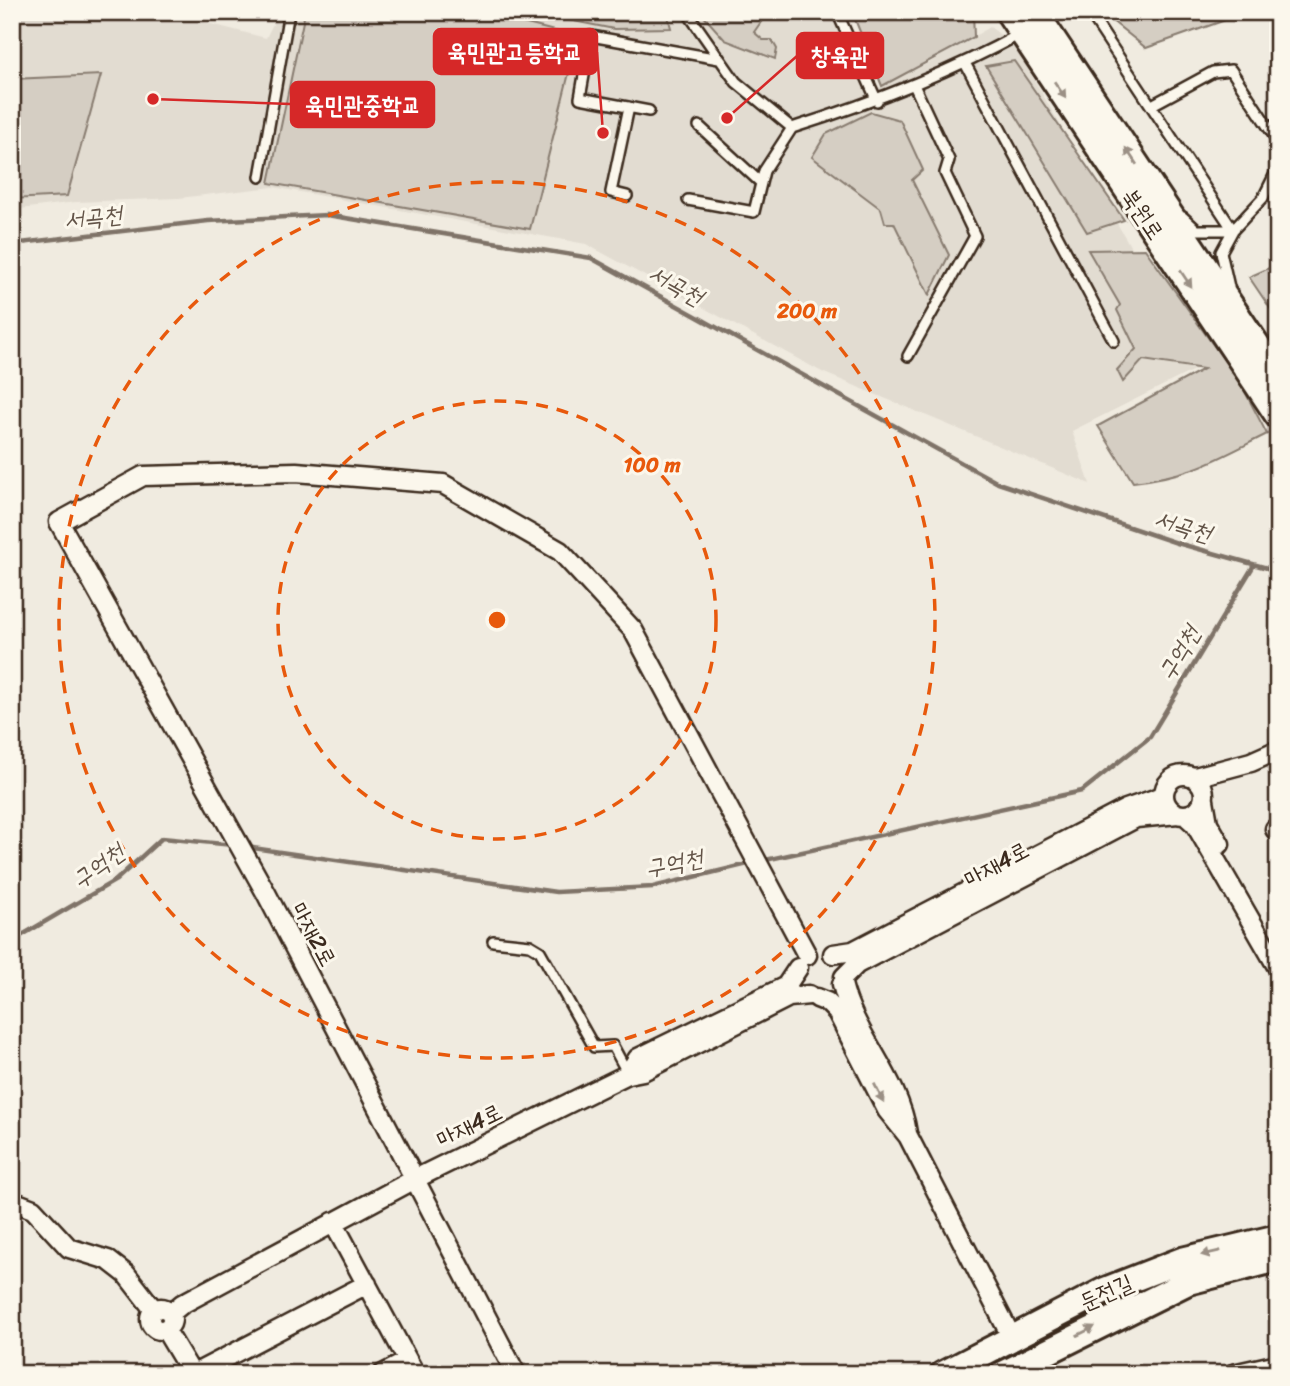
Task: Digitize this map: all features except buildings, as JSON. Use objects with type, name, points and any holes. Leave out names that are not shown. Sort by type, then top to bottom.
[{"type":"street","name":"북원로","points":[[1008,12],[1037,20],[1278,376]]},
{"type":"street","name":"북원로","points":[[1037,20],[1278,416]]},
{"type":"street","name":"마재2로","points":[[516,1374],[266,893],[59,522],[143,477],[296,472],[443,484],[559,551],[633,630],[778,900],[803,962]]},
{"type":"street","points":[[1278,750],[1251,762],[1195,778],[1175,776],[1164,793],[1167,806],[1195,824],[1278,968]]},
{"type":"street","points":[[1181,814],[1197,810],[1204,797],[1251,762]]},
{"type":"street","points":[[1195,778],[1204,797],[1208,823],[1278,952]]},
{"type":"street","name":"마재4로","points":[[832,954],[853,951],[1126,809],[1160,797],[1164,793]]},
{"type":"street","name":"마재4로","points":[[843,980],[857,964],[1136,818],[1181,814]]},
{"type":"street","points":[[908,1136],[903,1108],[847,1004],[841,962],[832,954],[822,951],[803,962],[799,984],[813,997],[827,1002],[837,1012],[887,1110],[908,1136],[1029,1368]]},
{"type":"street","name":"마재4로","points":[[628,1074],[638,1058],[786,986],[803,962]]},
{"type":"street","points":[[813,997],[832,995],[843,980]]},
{"type":"street","name":"마재4로","points":[[163,1317],[415,1179],[628,1074],[643,1072],[789,997],[813,997]]},
{"type":"street","points":[[12,1201],[33,1209],[69,1248],[108,1260],[127,1274],[163,1317],[193,1374],[367,1284]]},
{"type":"street","points":[[334,1222],[411,1367],[383,1374]]},
{"type":"street","name":"둔전길","points":[[943,1374],[1105,1290],[1182,1260],[1278,1237]]},
{"type":"street","name":"둔전길","points":[[1003,1374],[1029,1368],[1188,1282],[1278,1259]]},
{"type":"street","points":[[1233,1374],[1278,1364]]},
{"type":"lane","points":[[260,177],[289,12]]},
{"type":"lane","points":[[687,12],[736,82],[792,128]]},
{"type":"lane","points":[[837,12],[877,101]]},
{"type":"lane","points":[[1088,12],[1233,230]]},
{"type":"lane","points":[[688,200],[754,212],[764,171],[792,128],[877,101],[914,85],[965,62],[1037,20]]},
{"type":"lane","points":[[649,110],[580,98],[591,36],[719,59]]},
{"type":"lane","points":[[965,62],[1114,341]]},
{"type":"lane","points":[[1152,105],[1213,72],[1231,70],[1278,142]]},
{"type":"lane","points":[[908,356],[975,236],[945,173],[949,160],[914,85]]},
{"type":"lane","points":[[627,196],[611,192],[629,107]]},
{"type":"lane","points":[[699,126],[761,183]]},
{"type":"lane","points":[[1235,312],[1221,252],[1233,230],[1263,198],[1278,169]]},
{"type":"lane","points":[[1156,193],[1198,230],[1233,230]]},
{"type":"lane","points":[[493,941],[530,945],[540,951],[594,1047],[613,1046],[628,1074]]},
{"type":"shaded area","points":[[12,12],[164,12],[266,38],[279,12],[830,12],[870,92],[931,62],[990,27],[1014,45],[1200,367],[1072,431],[1090,484],[822,372],[586,244],[273,187],[179,198],[76,202],[12,210]]},
{"type":"shaded area","points":[[305,12],[480,12],[578,37],[530,229],[269,183]]},
{"type":"shaded area","points":[[528,12],[667,12],[671,28],[614,29]]},
{"type":"shaded area","points":[[700,12],[768,12],[754,32],[763,40],[772,40],[777,49],[775,59],[725,40]]},
{"type":"shaded area","points":[[852,12],[973,12],[974,37],[882,86]]},
{"type":"shaded area","points":[[1101,12],[1248,12],[1146,48]]},
{"type":"shaded area","points":[[1014,61],[1124,220],[1087,232],[986,66]]},
{"type":"shaded area","points":[[101,75],[67,196],[12,199],[12,79]]},
{"type":"shaded area","points":[[871,112],[900,120],[923,170],[912,180],[949,255],[929,295],[894,223],[885,223],[881,209],[812,157],[826,134]]},
{"type":"shaded area","points":[[1145,249],[1241,384],[1267,434],[1188,471],[1133,482],[1098,426],[1204,369],[1143,360],[1123,382],[1117,370],[1136,349],[1117,310],[1120,305],[1088,250]]},
{"type":"shaded area","points":[[1278,264],[1278,320],[1249,277]]},
{"type":"waterway","name":"서곡천","points":[[12,244],[208,221],[327,215],[591,258],[998,483],[1177,543],[1278,571]]},
{"type":"waterway","name":"구억천","points":[[761,861],[1082,791],[1150,737],[1254,565]]},
{"type":"waterway","name":"구억천","points":[[12,941],[116,880],[162,838],[233,845]]},
{"type":"waterway","name":"구억천","points":[[246,847],[556,892],[653,887],[752,863]]},
{"type":"place","name":"육민관중학교","points":[[153,99]]},
{"type":"place","name":"창육관","points":[[727,118]]},
{"type":"place","name":"육민관고등학교","points":[[603,133]]}]
